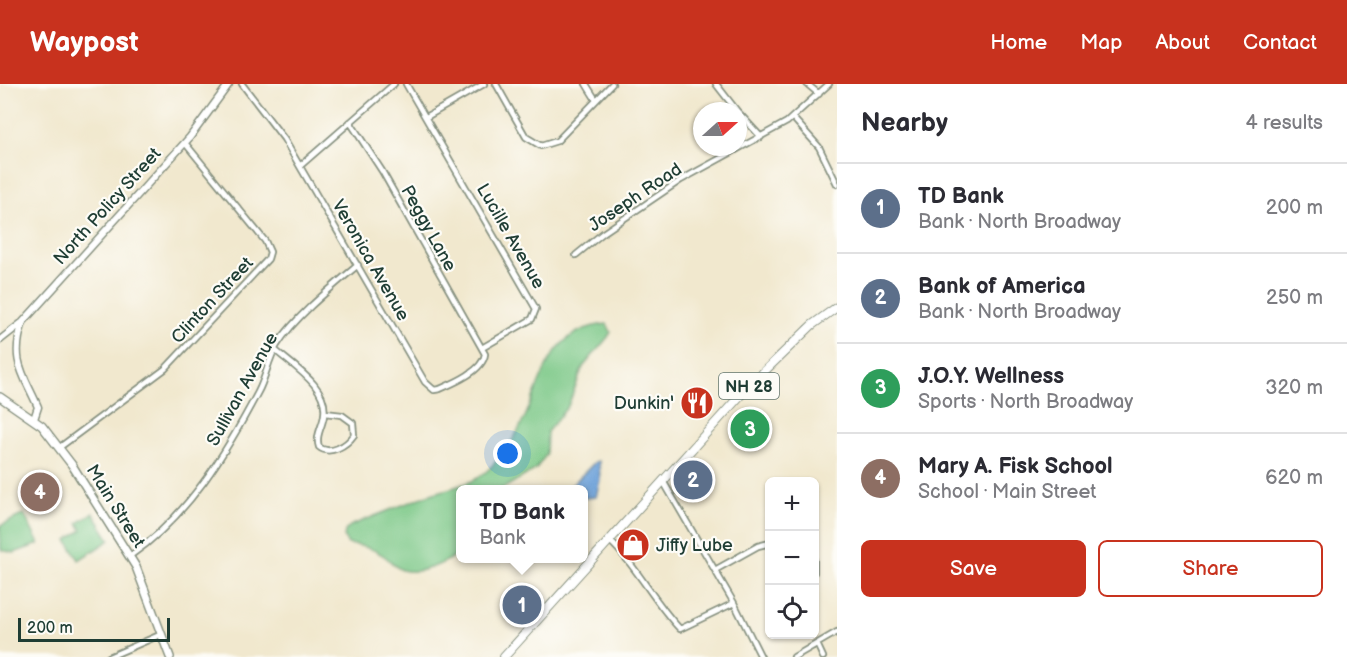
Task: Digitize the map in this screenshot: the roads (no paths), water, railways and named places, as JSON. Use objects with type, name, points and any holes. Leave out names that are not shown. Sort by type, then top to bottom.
[{"type":"main road","name":"NH 28","points":[[588,562],[764,370],[812,325],[837,308]]},
{"type":"main road","name":"Main Street","points":[[0,397],[34,419],[60,447],[130,556],[145,587],[170,657]]},
{"type":"main road","name":"NH 28","points":[[504,657],[588,563]]},
{"type":"street","name":"North Policy Street","points":[[0,340],[23,322],[185,143],[229,84]]},
{"type":"street","name":"Veronica Avenue","points":[[242,84],[276,127],[300,166],[428,387],[440,389],[476,369],[484,360],[482,348]]},
{"type":"street","points":[[380,84],[384,91]]},
{"type":"street","points":[[300,166],[394,84]]},
{"type":"street","name":"Lucille Avenue","points":[[406,84],[428,116],[536,309],[532,320],[482,348]]},
{"type":"street","points":[[428,116],[484,84]]},
{"type":"street","points":[[496,84],[526,137],[541,147],[557,141],[612,84]]},
{"type":"street","points":[[586,84],[596,100]]},
{"type":"street","points":[[716,84],[730,102]]},
{"type":"street","points":[[807,84],[819,94]]},
{"type":"street","name":"Joseph Road","points":[[576,255],[681,180],[793,118],[829,84]]},
{"type":"street","points":[[793,118],[819,147],[837,184]]},
{"type":"street","name":"Peggy Lane","points":[[350,122],[382,171],[482,348]]},
{"type":"street","points":[[747,122],[761,137]]},
{"type":"street","name":"Clinton Street","points":[[60,447],[165,369],[268,260],[270,252],[265,242],[185,143]]},
{"type":"street","name":"Sullivan Avenue","points":[[130,556],[159,532],[203,484],[252,404],[275,350],[330,289],[358,265]]},
{"type":"street","points":[[23,322],[17,344],[18,362],[23,379],[38,405],[34,419]]},
{"type":"street","points":[[275,350],[319,390],[324,400],[325,413],[317,436],[319,447],[325,450],[344,445],[354,435],[353,423],[342,415],[325,413]]},
{"type":"street","points":[[662,481],[734,603],[760,655],[753,657]]},
{"type":"street","points":[[608,540],[630,561],[648,591],[680,629],[734,603]]},
{"type":"street","points":[[715,570],[765,544]]},
{"type":"street","points":[[794,657],[837,633]]},
{"type":"street","points":[[109,657],[162,634]]},
{"type":"street","points":[[817,644],[823,657]]},
{"type":"water","points":[[599,461],[600,480],[596,497],[588,498],[588,485],[572,485],[595,462]]},
{"type":"place","name":"Dunkin'","points":[[697,403]]},
{"type":"place","name":"J.O.Y. Wellness","points":[[750,429]]},
{"type":"place","name":"Bank of America","points":[[693,480]]},
{"type":"place","name":"Mary A. Fisk School","points":[[40,492]]},
{"type":"place","name":"Jiffy Lube","points":[[633,545]]},
{"type":"place","name":"TD Bank","points":[[522,605]]}]
